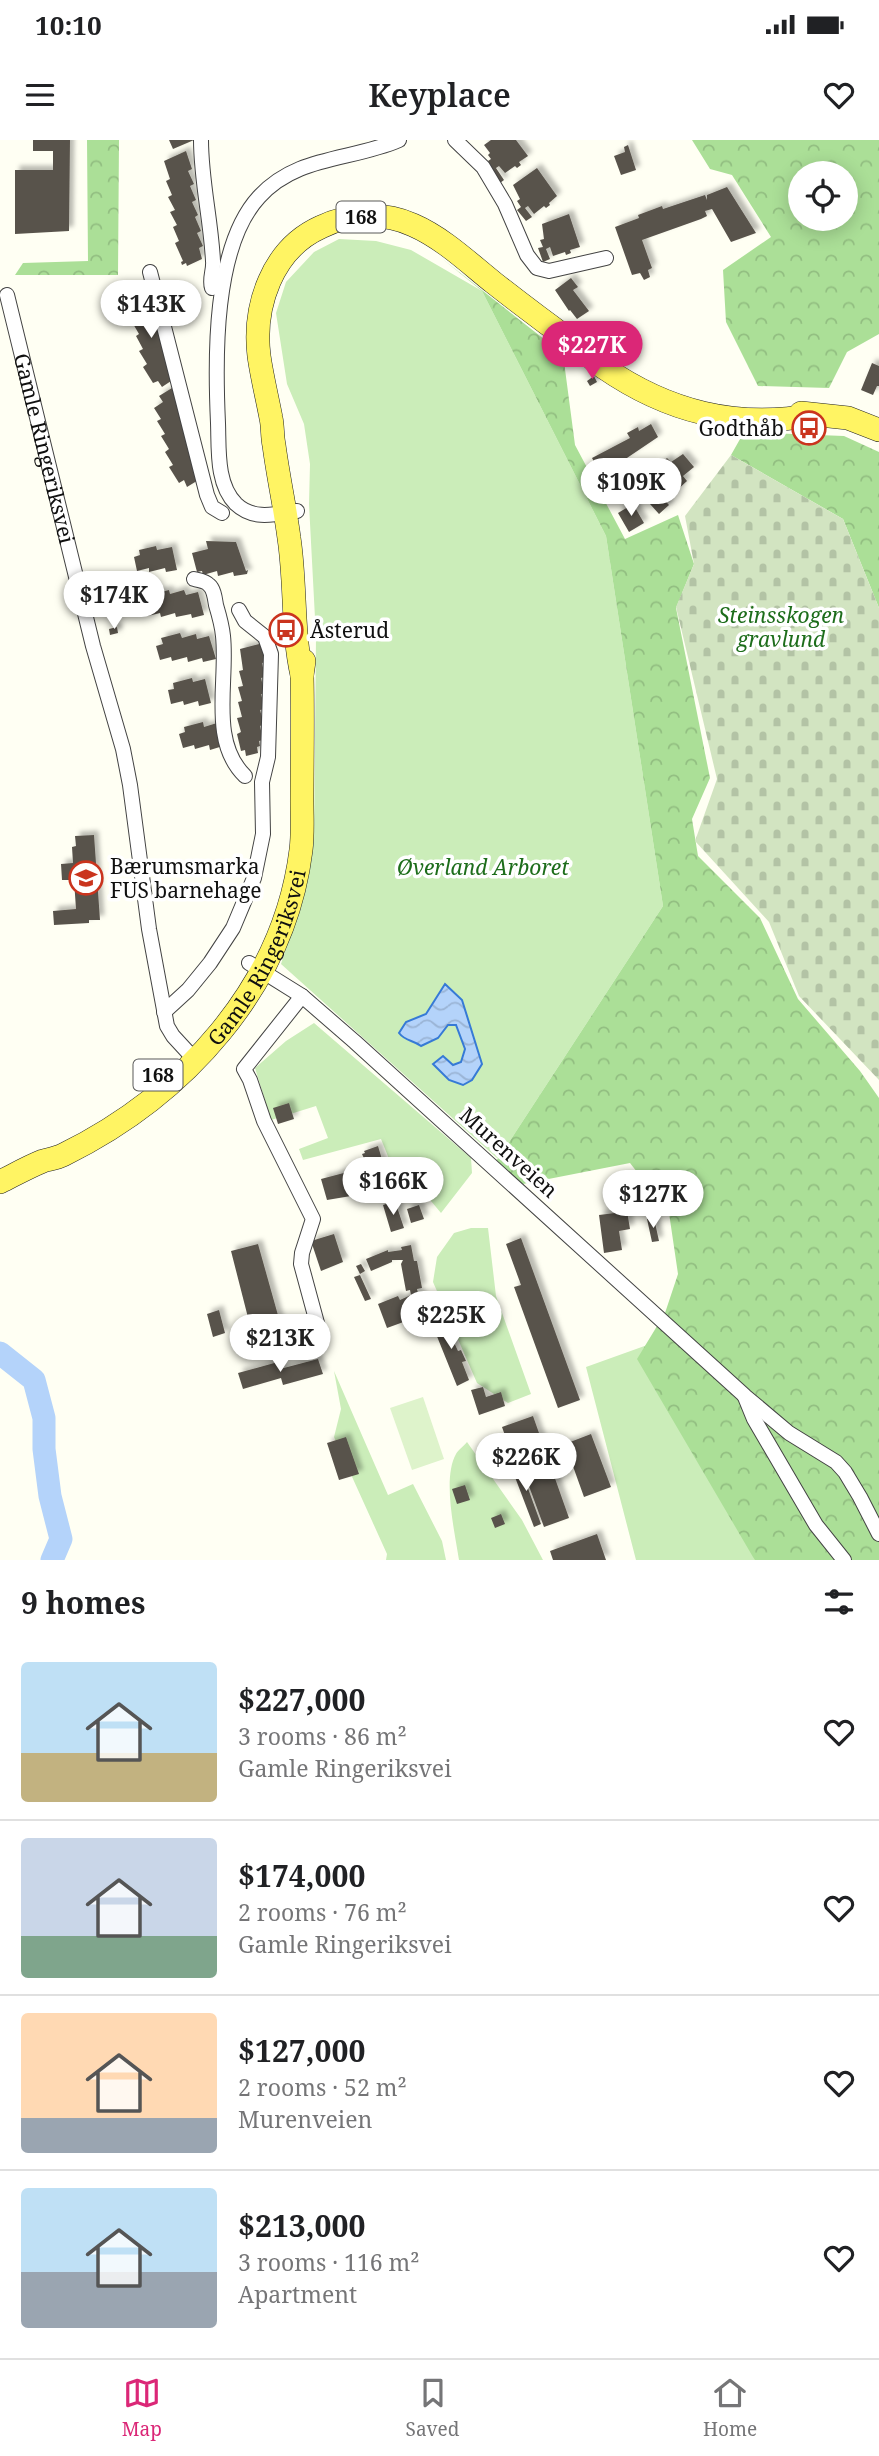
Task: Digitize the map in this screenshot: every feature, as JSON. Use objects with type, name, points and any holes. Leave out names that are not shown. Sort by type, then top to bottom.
[{"type":"main road","name":"Gamle Ringeriksvei","points":[[0,1182],[61,1156],[134,1113],[173,1082],[191,1056],[227,1024],[256,966],[302,805],[302,675],[306,654],[306,607],[281,439],[272,421],[259,354],[258,331],[262,299],[273,272],[294,246],[318,228],[332,222],[370,216],[387,217],[416,226],[446,245],[601,366],[667,403],[690,411],[737,418],[773,420],[813,415],[848,418],[879,430]]},
{"type":"street","points":[[201,140],[201,169],[213,262],[210,283],[212,288]]},
{"type":"street","points":[[291,512],[263,516],[244,510],[230,496],[222,474],[215,361],[230,256],[242,219],[259,197],[279,178],[300,167],[382,147],[399,140]]},
{"type":"street","points":[[455,140],[483,167],[505,204],[527,255],[537,268],[549,271],[606,258]]},
{"type":"street","points":[[150,272],[207,495],[212,507],[222,513]]},
{"type":"street","name":"Gamle Ringeriksvei","points":[[8,295],[93,646],[130,785],[149,929],[167,1026],[191,1056]]},
{"type":"street","points":[[194,579],[208,583],[212,588],[221,622],[224,638],[224,725],[228,750],[236,767],[245,776]]},
{"type":"street","name":"Gamle Ringeriksvei","points":[[164,1012],[195,981],[233,928],[254,878],[264,810],[262,782],[268,757],[271,654],[265,637],[244,621],[239,610]]},
{"type":"street","name":"Murenveien","points":[[256,966],[302,996],[472,1146],[745,1396],[754,1419],[816,1525],[844,1560]]},
{"type":"street","points":[[302,996],[244,1069],[264,1121],[313,1220],[301,1264],[320,1334]]},
{"type":"street","points":[[745,1396],[789,1433],[836,1462],[850,1480],[879,1534]]},
{"type":"green space","points":[[87,140],[119,140],[118,275],[15,275],[23,263],[88,261]]},
{"type":"green space","points":[[692,140],[879,140],[879,334],[847,352],[829,388],[758,386],[726,322],[723,270],[771,237],[732,175],[710,169]]},
{"type":"green space","name":"Øverland Arboret","points":[[339,239],[376,241],[411,250],[482,291],[606,536],[663,906],[498,1159],[281,964],[299,905],[314,838],[316,637],[309,504],[310,464],[304,424],[287,384],[276,313],[286,282],[314,252]]},
{"type":"green space","points":[[440,257],[563,354],[575,445],[625,539],[678,515],[694,564],[676,608],[710,778],[692,819],[698,856],[760,918],[798,999],[860,1071],[879,1098],[879,1560],[755,1560],[753,1557],[637,1359],[665,1313],[678,1274],[669,1213],[630,1163],[523,1184],[489,1163],[498,1159],[663,906],[606,536],[482,291]]},
{"type":"green space","points":[[744,432],[844,436],[879,452],[879,608],[843,519],[731,455]]},
{"type":"green space","name":"Steinsskogen gravlund","points":[[731,455],[843,519],[879,608],[879,1080],[799,996],[769,922],[695,841],[717,779],[676,607],[694,564],[685,516]]},
{"type":"green space","points":[[314,1023],[471,1158],[472,1173],[441,1213],[411,1177],[398,1181],[381,1139],[303,1160],[299,1149],[328,1138],[316,1106],[271,1120],[255,1068],[286,1041]]},
{"type":"green space","points":[[471,1228],[488,1228],[496,1296],[531,1394],[508,1403],[477,1383],[433,1282],[437,1257],[454,1233]]},
{"type":"green space","points":[[664,1339],[794,1560],[636,1560],[586,1367]]},
{"type":"green space","points":[[334,1371],[388,1495],[413,1484],[442,1541],[446,1560],[386,1560],[387,1554],[334,1437],[341,1409]]},
{"type":"green space","points":[[423,1397],[444,1459],[412,1470],[390,1408]]},
{"type":"green space","points":[[467,1442],[522,1520],[543,1560],[459,1560],[451,1506],[450,1477],[456,1454]]},
{"type":"water","points":[[445,984],[462,1000],[482,1064],[472,1080],[463,1085],[449,1080],[433,1064],[443,1056],[453,1065],[461,1062],[465,1049],[456,1025],[448,1025],[438,1038],[421,1046],[399,1033],[406,1022],[426,1014]]},
{"type":"building","points":[[33,140],[70,140],[69,231],[15,234],[15,170],[53,170],[53,151],[33,151]]},
{"type":"building","points":[[169,140],[194,140],[173,149]]},
{"type":"building","points":[[491,140],[516,140],[528,156],[519,162],[521,165],[517,168],[515,166],[505,173],[499,166],[496,168],[504,180],[500,183],[489,168],[490,153],[484,145]]},
{"type":"building","points":[[628,145],[636,170],[621,175],[614,156],[625,152],[624,147]]},
{"type":"building","points":[[186,151],[192,169],[188,171],[194,184],[190,186],[196,200],[192,202],[201,231],[197,233],[203,246],[199,248],[202,259],[187,266],[186,263],[182,265],[183,261],[175,243],[179,241],[173,227],[177,225],[170,212],[175,210],[168,197],[172,195],[166,181],[170,179],[164,161]]},
{"type":"building","points":[[537,168],[557,196],[550,205],[534,214],[528,206],[525,208],[532,217],[526,221],[517,210],[521,207],[517,201],[520,199],[513,185]]},
{"type":"building","points":[[727,187],[756,233],[731,242],[712,209],[705,211],[707,216],[701,219],[642,240],[652,268],[648,270],[650,277],[644,280],[640,273],[632,275],[615,227],[662,206],[663,209],[705,195],[707,200],[707,195]]},
{"type":"building","points":[[569,214],[580,247],[570,250],[571,253],[566,255],[565,252],[553,256],[550,247],[546,249],[550,259],[543,262],[538,248],[543,247],[540,240],[544,239],[542,224]]},
{"type":"building","points":[[571,278],[578,287],[573,290],[589,311],[577,319],[555,290]]},
{"type":"building","points":[[146,291],[156,306],[152,309],[160,321],[156,324],[164,336],[160,339],[168,352],[164,354],[174,379],[162,387],[158,381],[153,383],[143,367],[147,364],[139,351],[143,349],[136,336],[139,334],[132,322],[135,319],[129,308],[136,303],[133,299]]},
{"type":"building","points":[[872,363],[879,366],[879,386],[873,395],[861,390]]},
{"type":"building","points":[[594,376],[597,382],[590,386],[587,381]]},
{"type":"building","points":[[172,388],[177,396],[200,479],[187,487],[184,480],[179,483],[169,467],[173,465],[165,452],[169,449],[161,436],[165,434],[157,421],[161,419],[154,408],[163,402],[159,396]]},
{"type":"building","points":[[651,424],[658,437],[600,473],[592,458],[630,438],[627,433],[638,427],[639,431]]},
{"type":"building","points":[[683,454],[694,467],[683,476],[687,481],[676,491],[670,485],[677,479],[669,470],[665,474],[658,466],[667,458],[671,462]]},
{"type":"building","points":[[660,495],[669,505],[659,514],[650,504]]},
{"type":"building","points":[[633,504],[644,523],[629,532],[618,513]]},
{"type":"building","points":[[206,541],[236,542],[246,571],[248,570],[247,574],[234,576],[233,572],[218,576],[217,571],[203,575],[202,571],[197,572],[192,553],[208,549]]},
{"type":"building","points":[[156,546],[157,550],[172,547],[177,570],[166,572],[165,568],[149,572],[149,568],[137,571],[134,557],[140,555],[139,550]]},
{"type":"building","points":[[169,590],[170,594],[184,590],[186,595],[198,592],[204,615],[192,618],[191,614],[176,617],[175,613],[161,617],[160,613],[148,616],[145,602],[151,600],[150,595]]},
{"type":"building","points":[[117,627],[118,633],[110,635],[109,629]]},
{"type":"building","points":[[180,633],[182,638],[196,634],[197,639],[209,636],[216,659],[203,662],[202,658],[188,662],[187,657],[172,661],[171,657],[160,660],[156,646],[163,644],[161,638]]},
{"type":"building","points":[[263,643],[266,662],[262,663],[265,677],[261,678],[265,694],[261,694],[265,709],[260,710],[264,724],[260,726],[263,740],[259,741],[258,753],[246,756],[245,750],[241,751],[237,734],[241,732],[237,718],[242,717],[238,702],[242,701],[238,687],[243,686],[239,671],[243,670],[240,649]]},
{"type":"building","points":[[192,678],[193,682],[205,679],[211,703],[199,706],[198,701],[184,705],[183,701],[171,704],[168,690],[174,689],[173,683]]},
{"type":"building","points":[[203,722],[204,727],[217,723],[223,746],[210,750],[209,745],[195,749],[194,745],[183,748],[179,734],[185,732],[184,727]]},
{"type":"building","points":[[94,835],[100,920],[54,925],[53,911],[76,909],[74,880],[62,880],[61,864],[73,863],[72,847],[76,846],[75,836]]},
{"type":"building","points":[[289,1103],[294,1119],[278,1124],[273,1108]]},
{"type":"building","points":[[378,1146],[387,1176],[391,1175],[395,1187],[383,1191],[377,1174],[372,1176],[362,1154]]},
{"type":"building","points":[[355,1170],[362,1183],[359,1184],[361,1190],[351,1193],[351,1196],[327,1200],[321,1179]]},
{"type":"building","points":[[625,1199],[630,1229],[619,1231],[622,1250],[604,1253],[599,1215],[615,1213],[613,1201]]},
{"type":"building","points":[[395,1201],[404,1228],[391,1232],[383,1205]]},
{"type":"building","points":[[419,1205],[424,1219],[411,1223],[407,1209]]},
{"type":"building","points":[[654,1218],[659,1241],[652,1242],[647,1219]]},
{"type":"building","points":[[334,1234],[343,1262],[321,1271],[311,1241]]},
{"type":"building","points":[[521,1238],[580,1400],[558,1408],[514,1287],[521,1285],[506,1244]]},
{"type":"building","points":[[258,1244],[283,1333],[254,1341],[231,1251]]},
{"type":"building","points":[[411,1245],[422,1288],[417,1289],[418,1293],[420,1292],[428,1313],[387,1328],[378,1304],[398,1296],[400,1300],[411,1295],[410,1290],[406,1291],[401,1264],[403,1260],[392,1260],[371,1271],[366,1259],[388,1250],[402,1250],[401,1247]]},
{"type":"building","points":[[361,1264],[365,1271],[360,1274],[356,1266]]},
{"type":"building","points":[[360,1275],[371,1299],[365,1301],[354,1277]]},
{"type":"building","points":[[219,1310],[225,1333],[213,1337],[207,1314]]},
{"type":"building","points":[[445,1319],[448,1327],[452,1325],[456,1336],[452,1338],[466,1361],[462,1362],[469,1380],[457,1386],[432,1324]]},
{"type":"building","points":[[318,1359],[323,1374],[283,1385],[281,1378],[243,1389],[238,1373],[278,1362],[280,1369]]},
{"type":"building","points":[[483,1387],[486,1397],[501,1392],[505,1406],[479,1415],[471,1390]]},
{"type":"building","points":[[533,1416],[569,1518],[544,1527],[519,1459],[514,1461],[502,1427]]},
{"type":"building","points":[[591,1434],[611,1487],[584,1497],[565,1444]]},
{"type":"building","points":[[346,1437],[359,1474],[339,1480],[327,1443]]},
{"type":"building","points":[[518,1461],[541,1524],[534,1527],[510,1464]]},
{"type":"building","points":[[465,1485],[470,1500],[457,1504],[452,1489]]},
{"type":"building","points":[[501,1514],[505,1524],[495,1528],[491,1518]]},
{"type":"building","points":[[597,1534],[606,1560],[553,1560],[550,1551]]},
{"type":"waterway","points":[[0,1353],[34,1380],[44,1418],[44,1449],[50,1496],[61,1539],[52,1560]]},
{"type":"place","name":"Godthåb","points":[[809,428]]},
{"type":"place","name":"Åsterud","points":[[286,630]]},
{"type":"place","name":"Bærumsmarka FUS barnehage","points":[[86,878]]}]
